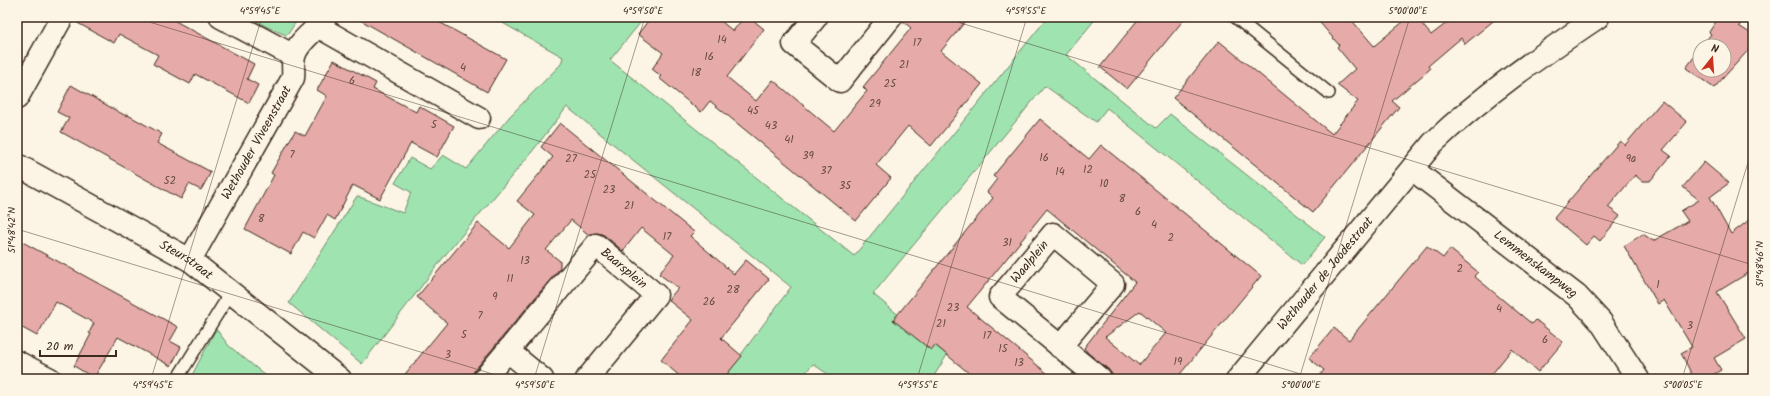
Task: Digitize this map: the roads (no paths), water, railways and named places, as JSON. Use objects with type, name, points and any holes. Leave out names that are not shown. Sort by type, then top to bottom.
[{"type":"street","points":[[17,98],[62,17]]},
{"type":"street","points":[[222,17],[294,56]]},
{"type":"street","points":[[816,17],[794,44],[840,81],[891,17]]},
{"type":"street","name":"Wethouder de Joodestraat","points":[[1238,379],[1432,143],[1455,122],[1534,60],[1598,17]]},
{"type":"street","name":"Wethouder Viveenstraat","points":[[190,260],[293,78],[294,56],[302,41],[322,22],[479,118]]},
{"type":"street","name":"Steurstraat","points":[[17,165],[190,260],[340,379]]},
{"type":"street","name":"Lemmenskampweg","points":[[1412,169],[1578,296],[1601,322],[1638,379]]},
{"type":"street","name":"Waalplein","points":[[1060,347],[1113,284],[1053,234],[1000,297],[1060,347],[1100,379]]},
{"type":"street","name":"Baarsplein","points":[[484,379],[596,245],[656,295],[587,379]]},
{"type":"street","points":[[508,352],[542,379]]},
{"type":"street","points":[[17,362],[50,379]]},
{"type":"lane","points":[[1235,17],[1329,94]]},
{"type":"lane","points":[[177,379],[231,292]]}]
